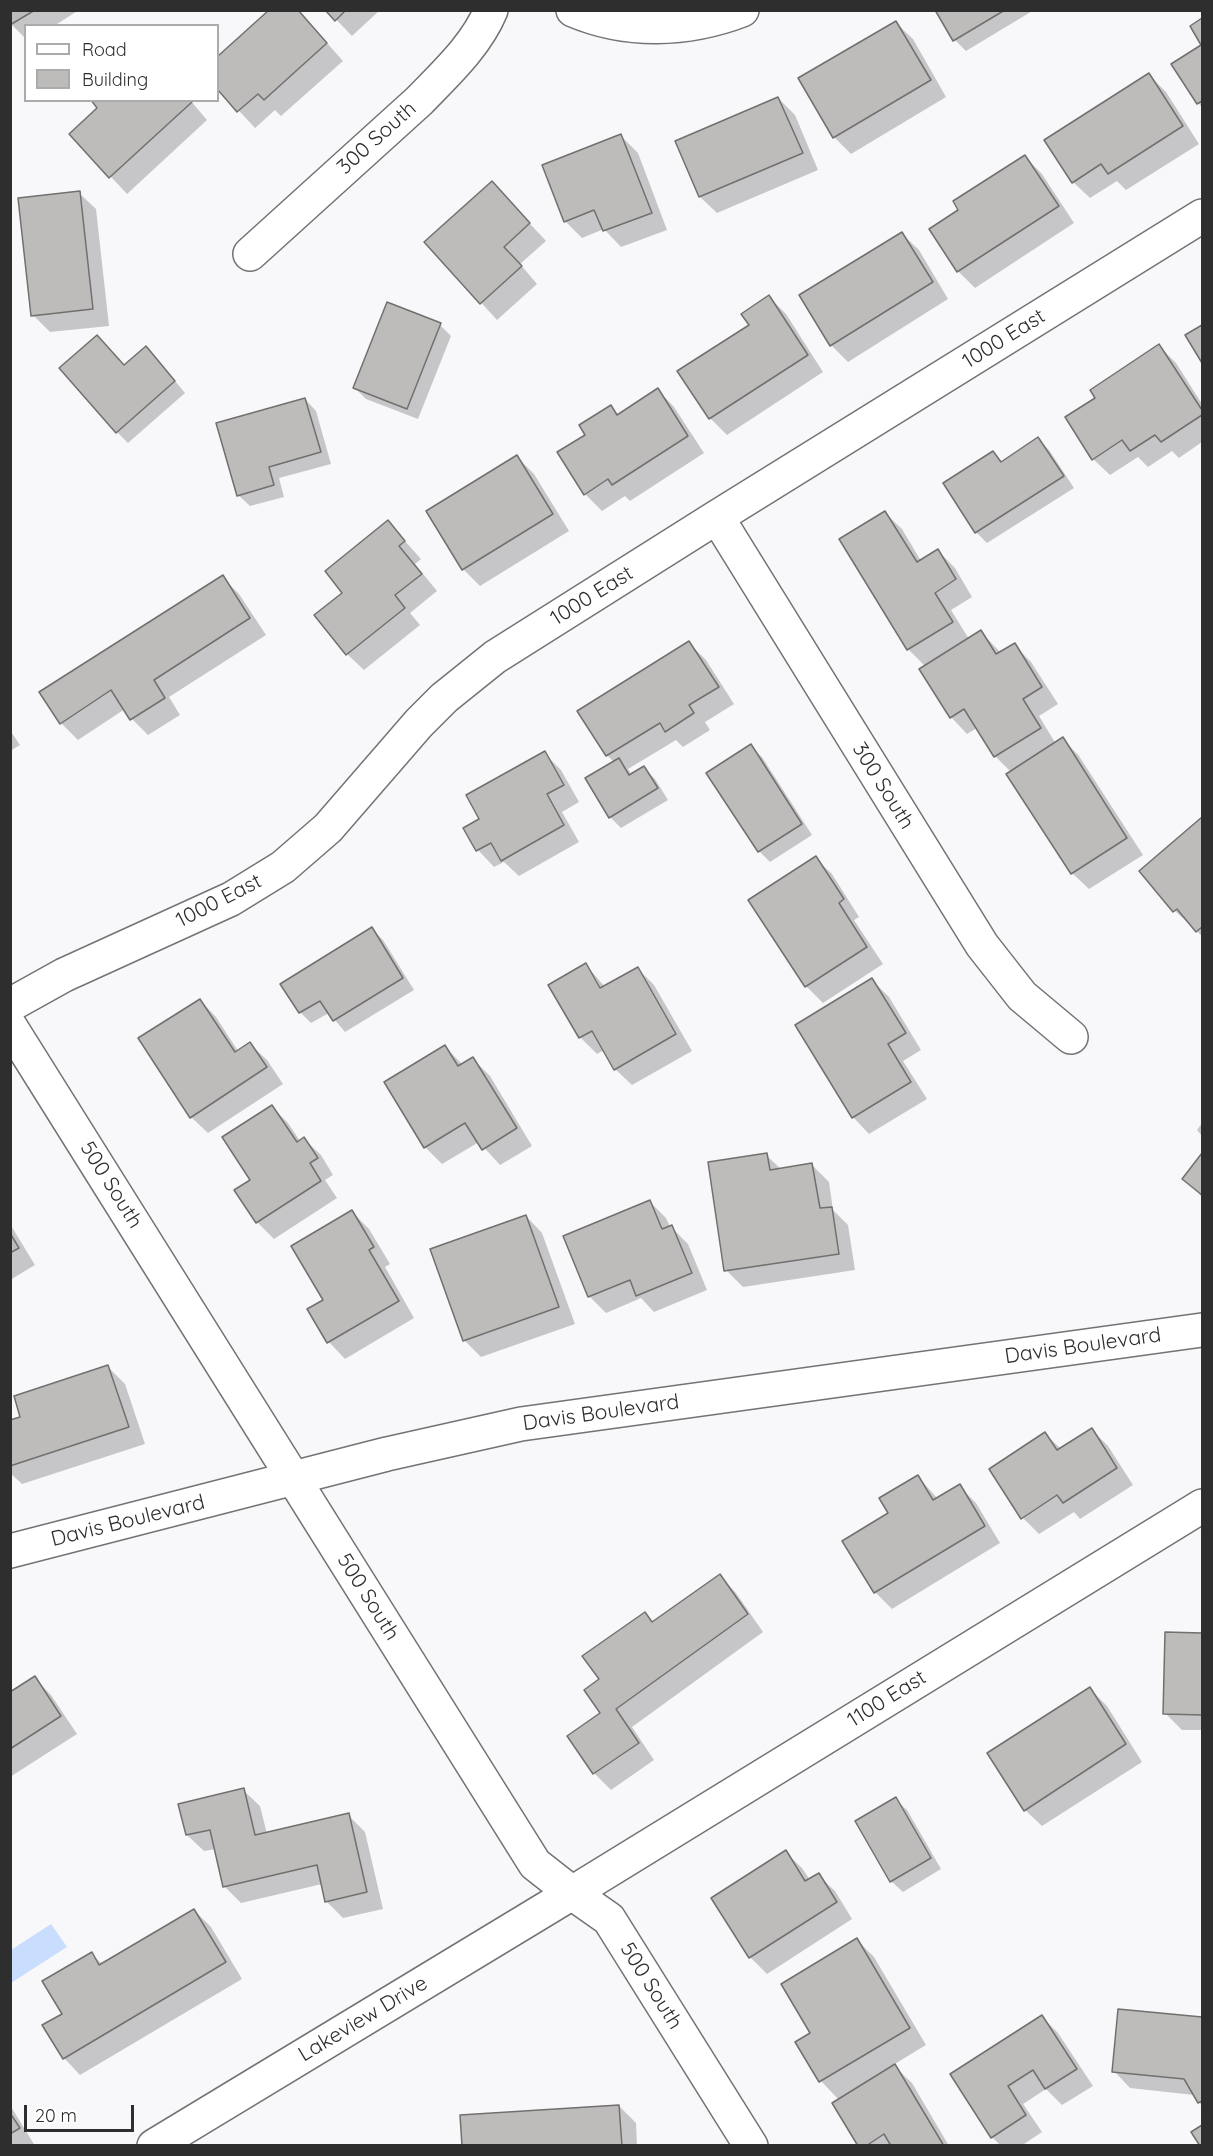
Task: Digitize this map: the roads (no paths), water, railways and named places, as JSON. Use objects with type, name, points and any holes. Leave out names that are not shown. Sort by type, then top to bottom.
[{"type":"street","name":"300 South","points":[[250,254],[419,101],[468,48],[491,10]]},
{"type":"street","points":[[573,10],[629,24],[670,28],[698,24],[742,10]]},
{"type":"street","name":"1000 East","points":[[10,1005],[64,975],[231,899],[283,867],[328,828],[419,723],[469,676],[717,517],[1203,216]]},
{"type":"street","name":"300 South","points":[[717,517],[982,945],[1022,996],[1071,1037]]},
{"type":"street","name":"500 South","points":[[10,1026],[535,1864],[609,1919],[751,2145]]},
{"type":"street","name":"Davis Boulevard","points":[[10,1551],[448,1439],[521,1424],[1203,1330]]},
{"type":"street","name":"1100 East","points":[[572,1893],[1203,1506]]},
{"type":"street","name":"Lakeview Drive","points":[[154,2145],[572,1893]]},
{"type":"water","points":[[51,1924],[67,1947],[11,1983],[11,1950]]}]
